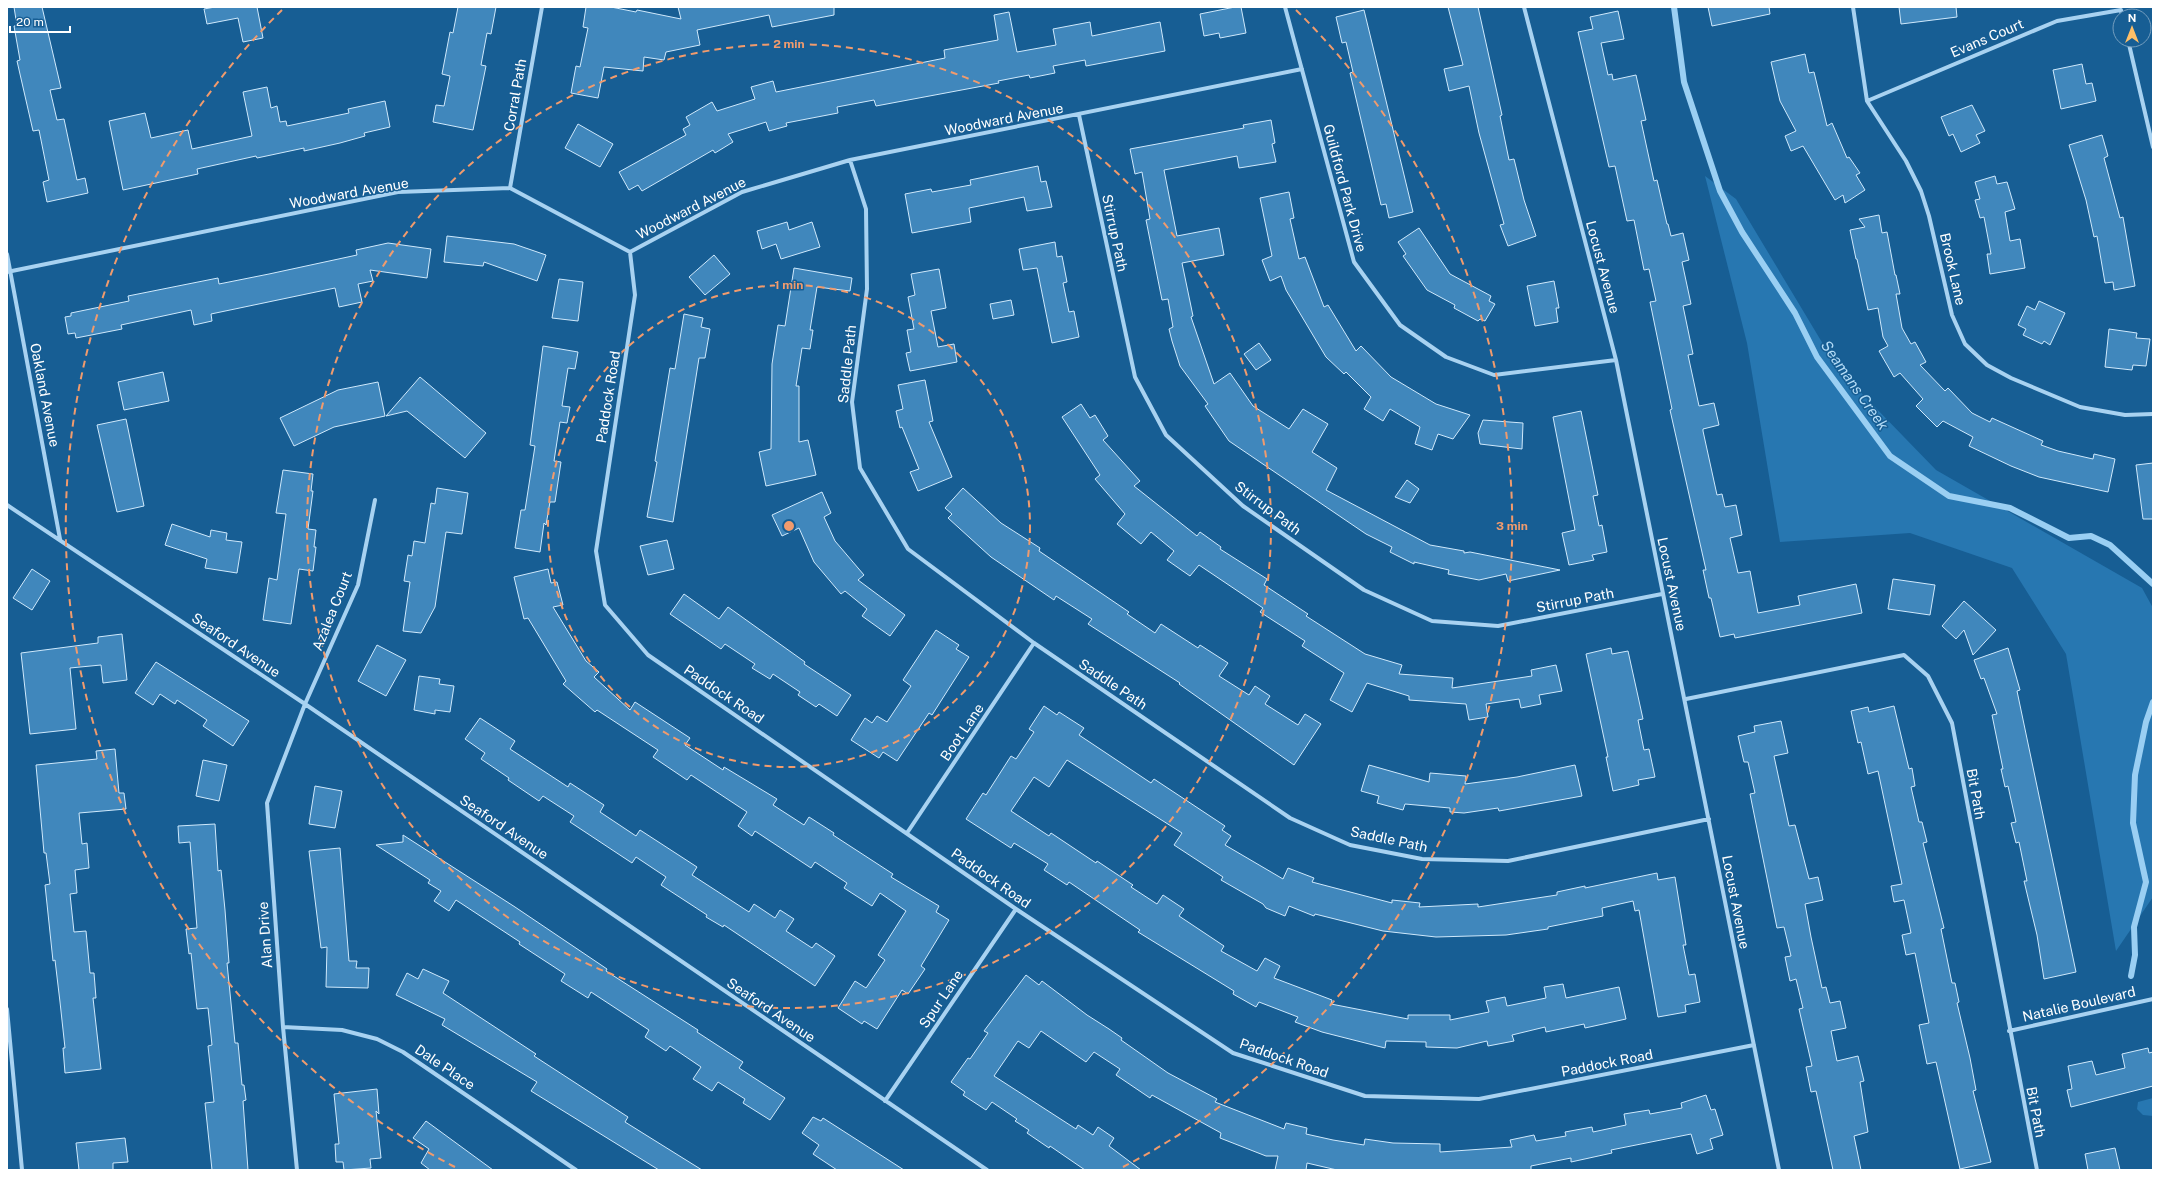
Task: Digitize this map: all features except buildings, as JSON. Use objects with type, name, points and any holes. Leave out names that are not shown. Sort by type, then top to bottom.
[{"type":"street","name":"Corral Path","points":[[510,188],[542,7]]},
{"type":"street","name":"Guildford Park Drive","points":[[1285,7],[1354,262],[1400,325],[1446,357],[1494,375],[1616,360]]},
{"type":"street","name":"Locust Avenue","points":[[1524,7],[1616,360],[1662,594],[1686,699],[1779,1170]]},
{"type":"street","name":"Brook Lane","points":[[1853,7],[1867,101],[1906,161],[1921,191],[1929,216],[1952,315],[1965,344],[1974,355],[1987,365],[2011,378],[2080,407],[2125,415],[2153,414]]},
{"type":"street","name":"Evans Court","points":[[1867,101],[2057,21],[2112,12]]},
{"type":"street","points":[[2130,48],[2153,147]]},
{"type":"street","name":"Woodward Avenue","points":[[9,272],[398,192],[510,188],[630,252],[742,192],[850,160],[1302,69]]},
{"type":"street","name":"Stirrup Path","points":[[1079,115],[1135,377],[1166,435],[1243,506],[1364,590],[1432,621],[1498,626],[1662,594]]},
{"type":"street","name":"Saddle Path","points":[[850,160],[866,209],[867,289],[852,402],[860,468],[908,549],[1034,643],[1290,818],[1350,845],[1422,859],[1508,861],[1709,820]]},
{"type":"street","name":"Paddock Road","points":[[630,252],[635,295],[596,551],[605,604],[648,655],[1016,909],[1233,1053],[1365,1096],[1479,1099],[1754,1045]]},
{"type":"street","name":"Oakland Avenue","points":[[7,254],[9,272],[60,539]]},
{"type":"street","name":"Azalea Court","points":[[305,704],[358,585],[375,500]]},
{"type":"street","name":"Seaford Avenue","points":[[7,505],[305,704],[987,1170]]},
{"type":"street","name":"Boot Lane","points":[[907,833],[1034,643]]},
{"type":"street","name":"Bit Path","points":[[1686,699],[1904,655],[1928,676],[1952,723],[2009,1031],[2037,1170]]},
{"type":"street","name":"Alan Drive","points":[[297,1170],[283,1027],[266,803],[305,704]]},
{"type":"street","name":"Spur Lane","points":[[885,1101],[1016,909]]},
{"type":"street","name":"Natalie Boulevard","points":[[2009,1031],[2153,999]]},
{"type":"street","points":[[7,1009],[22,1170]]},
{"type":"street","name":"Dale Place","points":[[283,1027],[342,1030],[377,1040],[403,1052],[576,1170]]},
{"type":"shaded area","points":[[1705,176],[1736,199],[1838,369],[1936,470],[2142,588],[2153,608],[2153,897],[2116,951],[2066,654],[2012,568],[1910,533],[1780,542],[1747,343]]},
{"type":"shaded area","points":[[2153,1098],[2153,1116],[2143,1115],[2137,1109],[2138,1102]]},
{"type":"waterway","name":"Seamans Creek","points":[[1674,7],[1684,82],[1720,191],[1742,232],[1795,313],[1817,357],[1890,456],[1949,496],[2010,508],[2069,538],[2091,536],[2110,545],[2153,584]]},
{"type":"waterway","name":"Seamans Creek","points":[[2131,976],[2135,955],[2134,927],[2146,882],[2133,823],[2135,775],[2146,722],[2153,702]]}]
